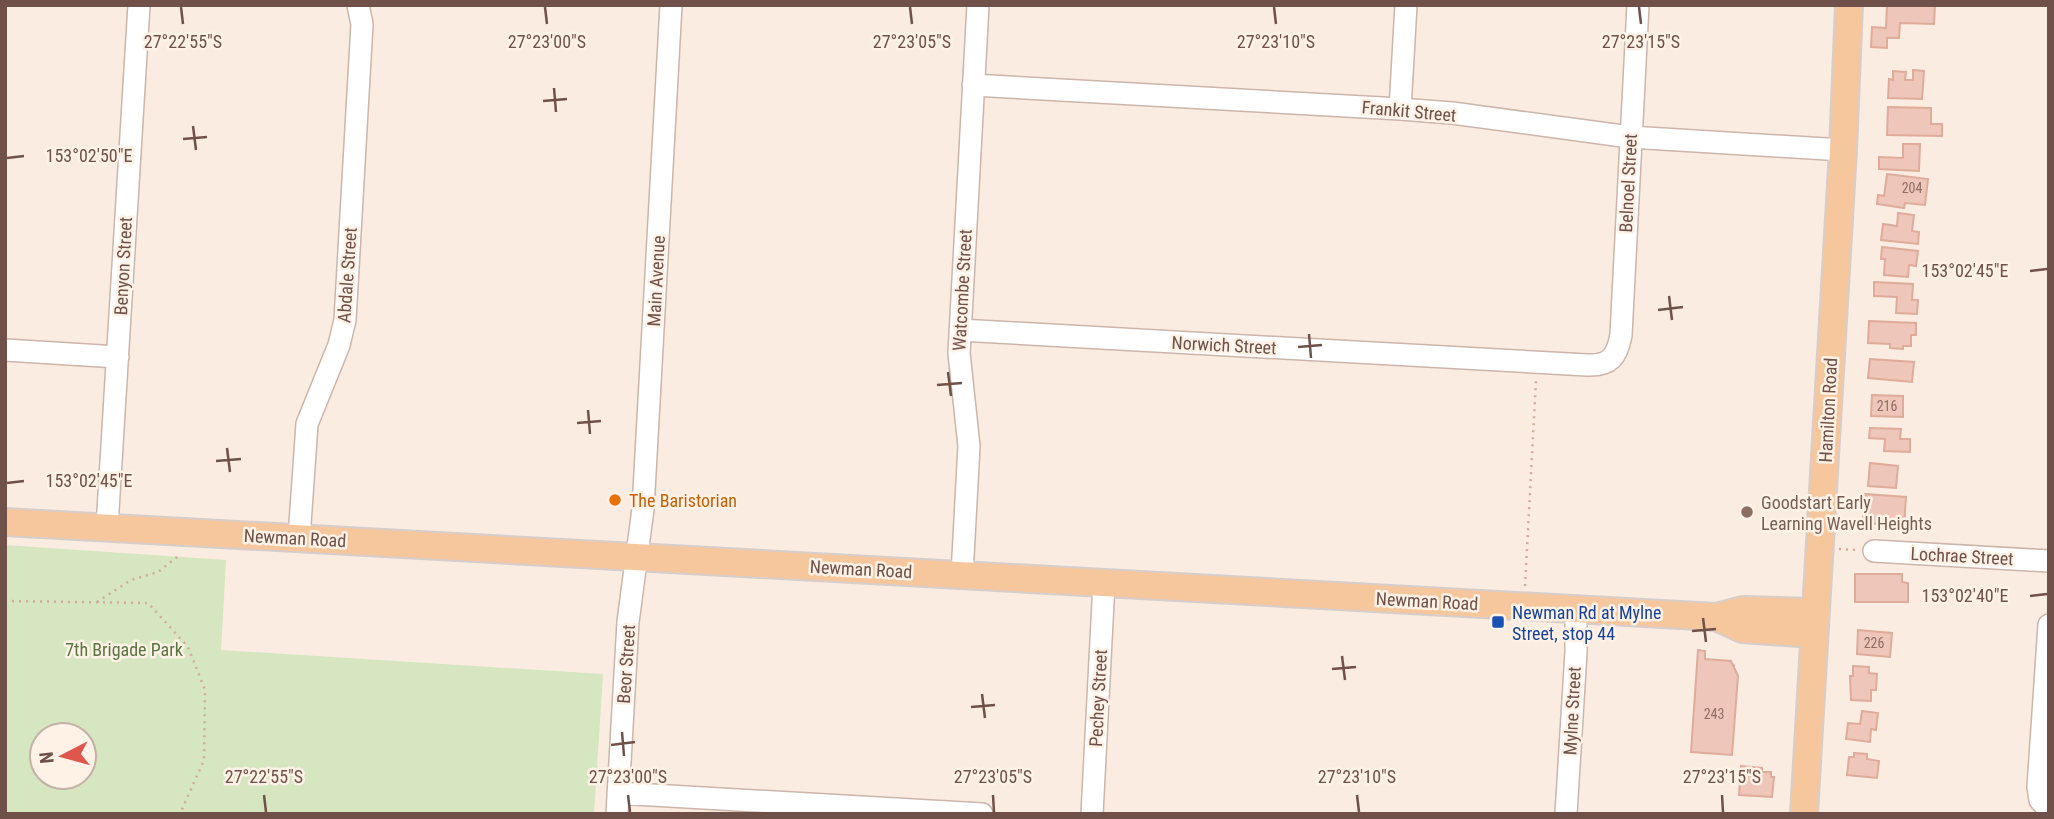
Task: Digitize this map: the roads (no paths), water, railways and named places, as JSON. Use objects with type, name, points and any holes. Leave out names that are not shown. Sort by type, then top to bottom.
[{"type":"main road","name":"Hamilton Road","points":[[1804,814],[1849,5]]},
{"type":"main road","name":"Newman Road","points":[[5,522],[1716,617],[1742,629],[1815,623]]},
{"type":"street","name":"Benyon Street","points":[[107,527],[139,5]]},
{"type":"street","name":"Abdale Street","points":[[299,538],[307,424],[339,345],[345,320],[362,24],[358,5]]},
{"type":"street","name":"Main Avenue","points":[[636,557],[643,509],[671,5]]},
{"type":"street","name":"Watcombe Street","points":[[962,575],[968,446],[960,376],[960,330],[978,5]]},
{"type":"street","points":[[1400,109],[1406,5]]},
{"type":"street","name":"Belnoel Street","points":[[1612,360],[1618,350],[1620,335],[1638,5]]},
{"type":"street","name":"Frankit Street","points":[[973,85],[1400,109],[1452,113],[1630,137],[1843,150]]},
{"type":"street","name":"Norwich Street","points":[[960,330],[1595,366],[1612,360]]},
{"type":"street","points":[[5,351],[118,357]]},
{"type":"street","name":"Lochrae Street","points":[[1874,551],[2049,561]]},
{"type":"street","name":"Beor Street","points":[[617,803],[628,622],[636,557]]},
{"type":"street","name":"Pechey Street","points":[[1092,814],[1104,583]]},
{"type":"street","name":"Mylne Street","points":[[1566,814],[1576,609]]},
{"type":"street","points":[[2046,808],[2038,787],[2049,625]]},
{"type":"street","points":[[617,803],[982,814]]},
{"type":"place","name":"The Baristorian","points":[[615,500]]},
{"type":"place","name":"Goodstart Early Learning Wavell Heights","points":[[1747,512]]},
{"type":"place","name":"Newman Rd at Mylne Street, stop 44","points":[[1498,622]]},
{"type":"park label","name":"7th Brigade Park","points":[[124,649]]}]
